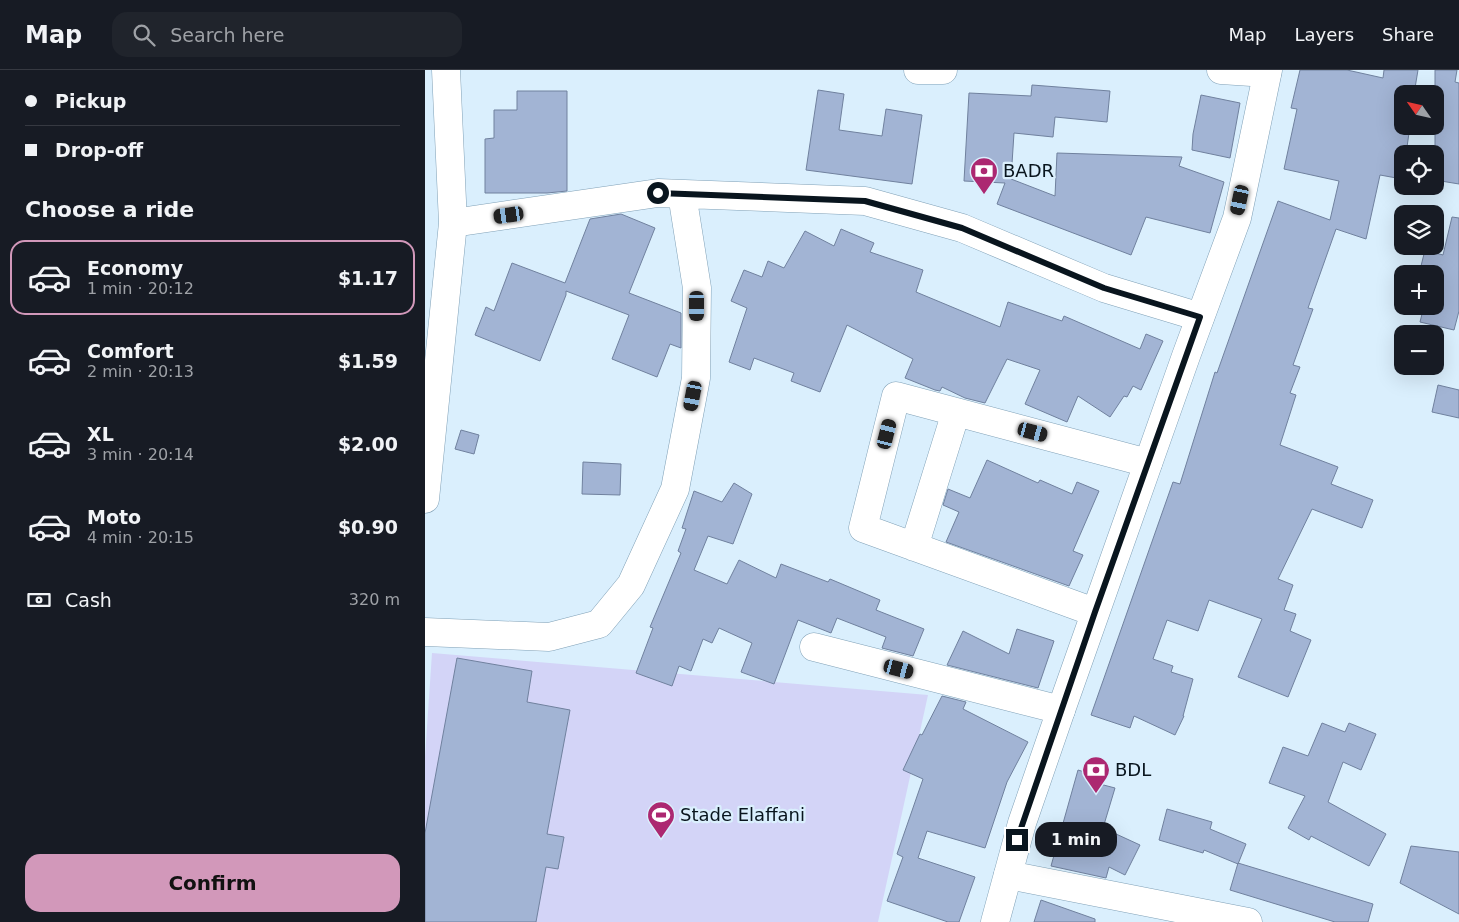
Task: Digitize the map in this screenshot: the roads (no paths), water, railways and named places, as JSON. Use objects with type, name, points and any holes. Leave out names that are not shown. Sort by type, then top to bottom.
[{"type":"street","points":[[425,499],[453,223],[446,70]]},
{"type":"street","points":[[918,70],[943,70]]},
{"type":"street","points":[[995,922],[1022,822],[1148,463],[1237,218],[1267,72],[1221,70]]},
{"type":"street","points":[[453,223],[658,193],[865,201],[962,228],[1104,288],[1200,317]]},
{"type":"street","points":[[425,632],[549,637],[599,624],[631,585],[675,489],[696,378],[697,288],[682,194]]},
{"type":"street","points":[[1095,612],[863,528],[896,396],[1148,463]]},
{"type":"street","points":[[915,547],[956,412]]},
{"type":"street","points":[[814,647],[1061,710]]},
{"type":"street","points":[[1008,875],[1248,922]]},
{"type":"place","name":"BADR","points":[[984,195]]},
{"type":"place","name":"BDL","points":[[1096,794]]},
{"type":"place","name":"Stade Elaffani","points":[[661,839]]}]
